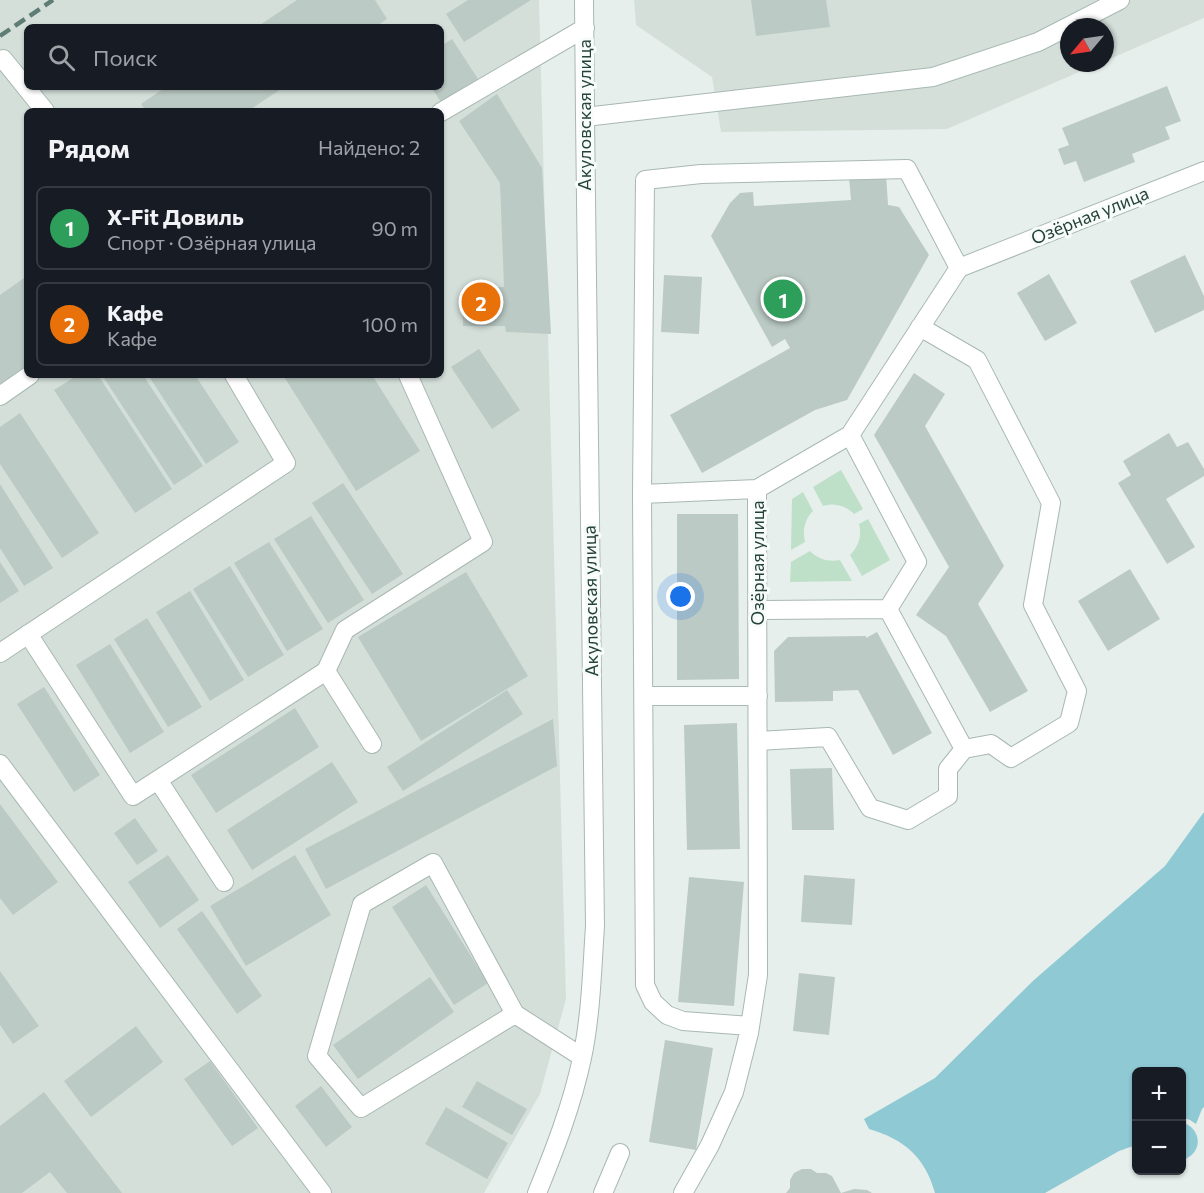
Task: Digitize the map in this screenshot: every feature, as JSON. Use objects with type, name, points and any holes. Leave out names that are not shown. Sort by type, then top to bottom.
[{"type":"street","name":"Акуловская улица","points":[[537,1193],[571,1101],[582,1057],[590,997],[595,926],[585,0]]},
{"type":"street","points":[[585,117],[933,77],[1038,42],[1120,0]]},
{"type":"street","points":[[444,110],[585,28]]},
{"type":"street","points":[[0,60],[3,59],[24,85]]},
{"type":"street","points":[[28,90],[43,108]]},
{"type":"street","points":[[750,1026],[683,1022],[667,1015],[653,1002],[645,985],[642,494],[645,180],[701,174],[907,169],[959,268]]},
{"type":"street","name":"Озёрная улица","points":[[683,1193],[710,1145],[734,1092],[750,1026],[758,975],[757,489],[850,435],[959,268],[1204,171]]},
{"type":"street","points":[[759,741],[828,737],[870,808],[908,820],[948,795],[948,769],[964,749],[991,744],[1011,758],[1069,723],[1077,692],[1032,605],[1051,503],[977,360],[920,327]]},
{"type":"street","points":[[0,396],[26,378]]},
{"type":"street","points":[[0,653],[286,463],[236,378]]},
{"type":"street","points":[[28,634],[133,796],[326,671],[345,630],[483,542],[409,378]]},
{"type":"street","points":[[850,435],[917,562],[888,609]]},
{"type":"street","points":[[642,494],[757,489]]},
{"type":"street","points":[[888,609],[964,749]]},
{"type":"street","points":[[758,610],[888,609]]},
{"type":"street","points":[[326,671],[372,744]]},
{"type":"street","points":[[644,696],[758,696]]},
{"type":"street","points":[[0,764],[322,1193]]},
{"type":"street","points":[[158,780],[224,882]]},
{"type":"street","points":[[515,1014],[361,1108],[317,1056],[362,904],[433,863],[515,1014],[582,1057]]},
{"type":"street","points":[[603,1193],[620,1153]]},
{"type":"shaded area","points":[[0,0],[539,0],[566,999],[540,1094],[484,1193],[0,1193]]},
{"type":"shaded area","points":[[634,0],[1204,0],[1204,18],[1114,57],[1114,18],[1060,18],[1060,72],[1079,72],[947,129],[721,132],[712,77],[636,25]]},
{"type":"green space","points":[[841,470],[863,509],[854,514],[840,506],[832,504],[823,506],[813,487]]},
{"type":"green space","points":[[803,492],[813,511],[805,525],[805,542],[791,550],[792,499]]},
{"type":"green space","points":[[868,519],[890,560],[862,576],[850,555],[859,540],[859,524]]},
{"type":"green space","points":[[810,551],[824,560],[840,560],[852,581],[790,582],[791,562]]},
{"type":"water","points":[[1204,812],[1204,1107],[1196,1124],[1186,1118],[1186,1067],[1132,1067],[1132,1146],[1119,1151],[1045,1193],[935,1193],[925,1169],[911,1151],[893,1138],[869,1129],[864,1119],[935,1078],[1034,980],[1165,866]]},
{"type":"water","points":[[1186,1124],[1194,1130],[1198,1141],[1194,1153],[1186,1158]]},
{"type":"building","points":[[297,0],[375,0],[387,19],[380,24],[261,24]]},
{"type":"building","points":[[468,0],[531,0],[464,42],[446,14]]},
{"type":"building","points":[[751,0],[826,0],[830,27],[756,36]]},
{"type":"building","points":[[452,39],[478,79],[441,102],[433,90],[444,90],[444,44]]},
{"type":"building","points":[[1167,86],[1181,121],[1165,127],[1170,139],[1132,154],[1135,162],[1084,182],[1076,161],[1064,165],[1058,149],[1069,145],[1062,128]]},
{"type":"building","points":[[162,90],[280,90],[252,108],[144,108],[141,104]]},
{"type":"building","points":[[497,94],[542,168],[551,334],[506,332],[505,326],[463,326],[462,288],[504,287],[500,183],[459,121]]},
{"type":"building","points":[[886,174],[888,205],[899,207],[929,255],[847,400],[815,410],[702,473],[670,415],[790,348],[785,339],[772,347],[711,236],[730,203],[740,193],[753,192],[754,206],[851,200],[849,177]]},
{"type":"building","points":[[1185,255],[1204,296],[1204,310],[1155,333],[1130,281]]},
{"type":"building","points":[[1049,274],[1077,323],[1045,341],[1017,293]]},
{"type":"building","points":[[664,275],[702,277],[699,334],[661,332]]},
{"type":"building","points":[[24,278],[24,367],[0,384],[0,295]]},
{"type":"building","points":[[479,349],[520,410],[492,429],[451,367]]},
{"type":"building","points":[[914,373],[945,394],[925,426],[1004,566],[978,604],[1028,691],[990,712],[946,636],[916,615],[949,567],[874,435]]},
{"type":"building","points":[[73,378],[100,378],[172,489],[135,513],[54,390]]},
{"type":"building","points":[[104,378],[145,378],[203,466],[174,485]]},
{"type":"building","points":[[150,378],[197,378],[239,442],[206,464]]},
{"type":"building","points":[[285,378],[374,378],[420,451],[356,491]]},
{"type":"building","points":[[20,413],[99,533],[62,558],[0,464],[0,427]]},
{"type":"building","points":[[1169,433],[1177,447],[1188,442],[1204,469],[1204,476],[1166,499],[1195,547],[1167,564],[1118,483],[1131,475],[1123,461]]},
{"type":"building","points":[[343,483],[403,574],[372,594],[312,503]]},
{"type":"building","points":[[0,484],[53,568],[24,586],[0,548]]},
{"type":"building","points":[[677,514],[738,514],[739,679],[677,680]]},
{"type":"building","points":[[311,516],[364,600],[328,623],[274,539]]},
{"type":"building","points":[[269,542],[323,629],[287,651],[234,563]]},
{"type":"building","points":[[0,562],[19,591],[0,603]]},
{"type":"building","points":[[230,566],[284,655],[248,677],[193,589]]},
{"type":"building","points":[[1130,569],[1160,619],[1108,651],[1078,601]]},
{"type":"building","points":[[466,572],[528,676],[421,741],[358,637]]},
{"type":"building","points":[[190,591],[244,680],[210,701],[156,612]]},
{"type":"building","points":[[147,618],[202,707],[168,727],[114,639]]},
{"type":"building","points":[[877,632],[932,733],[893,755],[858,690],[833,691],[833,701],[775,702],[774,651],[788,637],[866,636],[866,638]]},
{"type":"building","points":[[110,644],[164,732],[130,753],[76,665]]},
{"type":"building","points":[[44,687],[100,775],[74,792],[17,704]]},
{"type":"building","points":[[507,690],[523,714],[403,791],[387,767]]},
{"type":"building","points":[[295,708],[319,747],[216,813],[191,775]]},
{"type":"building","points":[[553,719],[557,766],[326,889],[305,849]]},
{"type":"building","points":[[737,723],[740,849],[687,850],[684,725]]},
{"type":"building","points":[[332,762],[358,802],[252,870],[227,830]]},
{"type":"building","points":[[832,768],[834,830],[792,830],[790,769]]},
{"type":"building","points":[[0,804],[58,882],[13,915],[0,898]]},
{"type":"building","points":[[135,818],[158,851],[137,865],[114,833]]},
{"type":"building","points":[[168,855],[199,900],[160,928],[128,882]]},
{"type":"building","points":[[295,855],[331,915],[246,966],[210,906]]},
{"type":"building","points":[[804,875],[855,879],[852,925],[801,922]]},
{"type":"building","points":[[689,877],[744,882],[734,1006],[678,1002]]},
{"type":"building","points":[[426,885],[488,983],[454,1005],[392,907]]},
{"type":"building","points":[[202,911],[262,996],[237,1014],[177,929]]},
{"type":"building","points":[[0,971],[39,1026],[13,1044],[0,1025]]},
{"type":"building","points":[[799,973],[835,977],[829,1035],[793,1031]]},
{"type":"building","points":[[430,977],[454,1012],[358,1079],[333,1045]]},
{"type":"building","points":[[136,1026],[163,1062],[91,1117],[64,1081]]},
{"type":"building","points":[[665,1040],[713,1048],[696,1150],[649,1142]]},
{"type":"building","points":[[210,1061],[258,1128],[232,1146],[184,1079]]},
{"type":"building","points":[[477,1081],[527,1109],[512,1135],[462,1107]]},
{"type":"building","points":[[321,1086],[352,1127],[326,1147],[295,1106]]},
{"type":"building","points":[[44,1092],[122,1193],[67,1193],[50,1172],[22,1193],[0,1193],[0,1126]]},
{"type":"building","points":[[446,1107],[508,1143],[487,1179],[425,1144]]},
{"type":"building","points":[[802,1169],[811,1169],[817,1173],[832,1176],[841,1193],[786,1193],[790,1188],[790,1180],[794,1173]]},
{"type":"building","points":[[854,1189],[867,1190],[872,1193],[841,1193]]},
{"type":"railway","points":[[0,36],[53,0]]},
{"type":"place","name":"X-Fit Довиль","points":[[783,299]]},
{"type":"place","name":"Кафе","points":[[481,302]]}]
